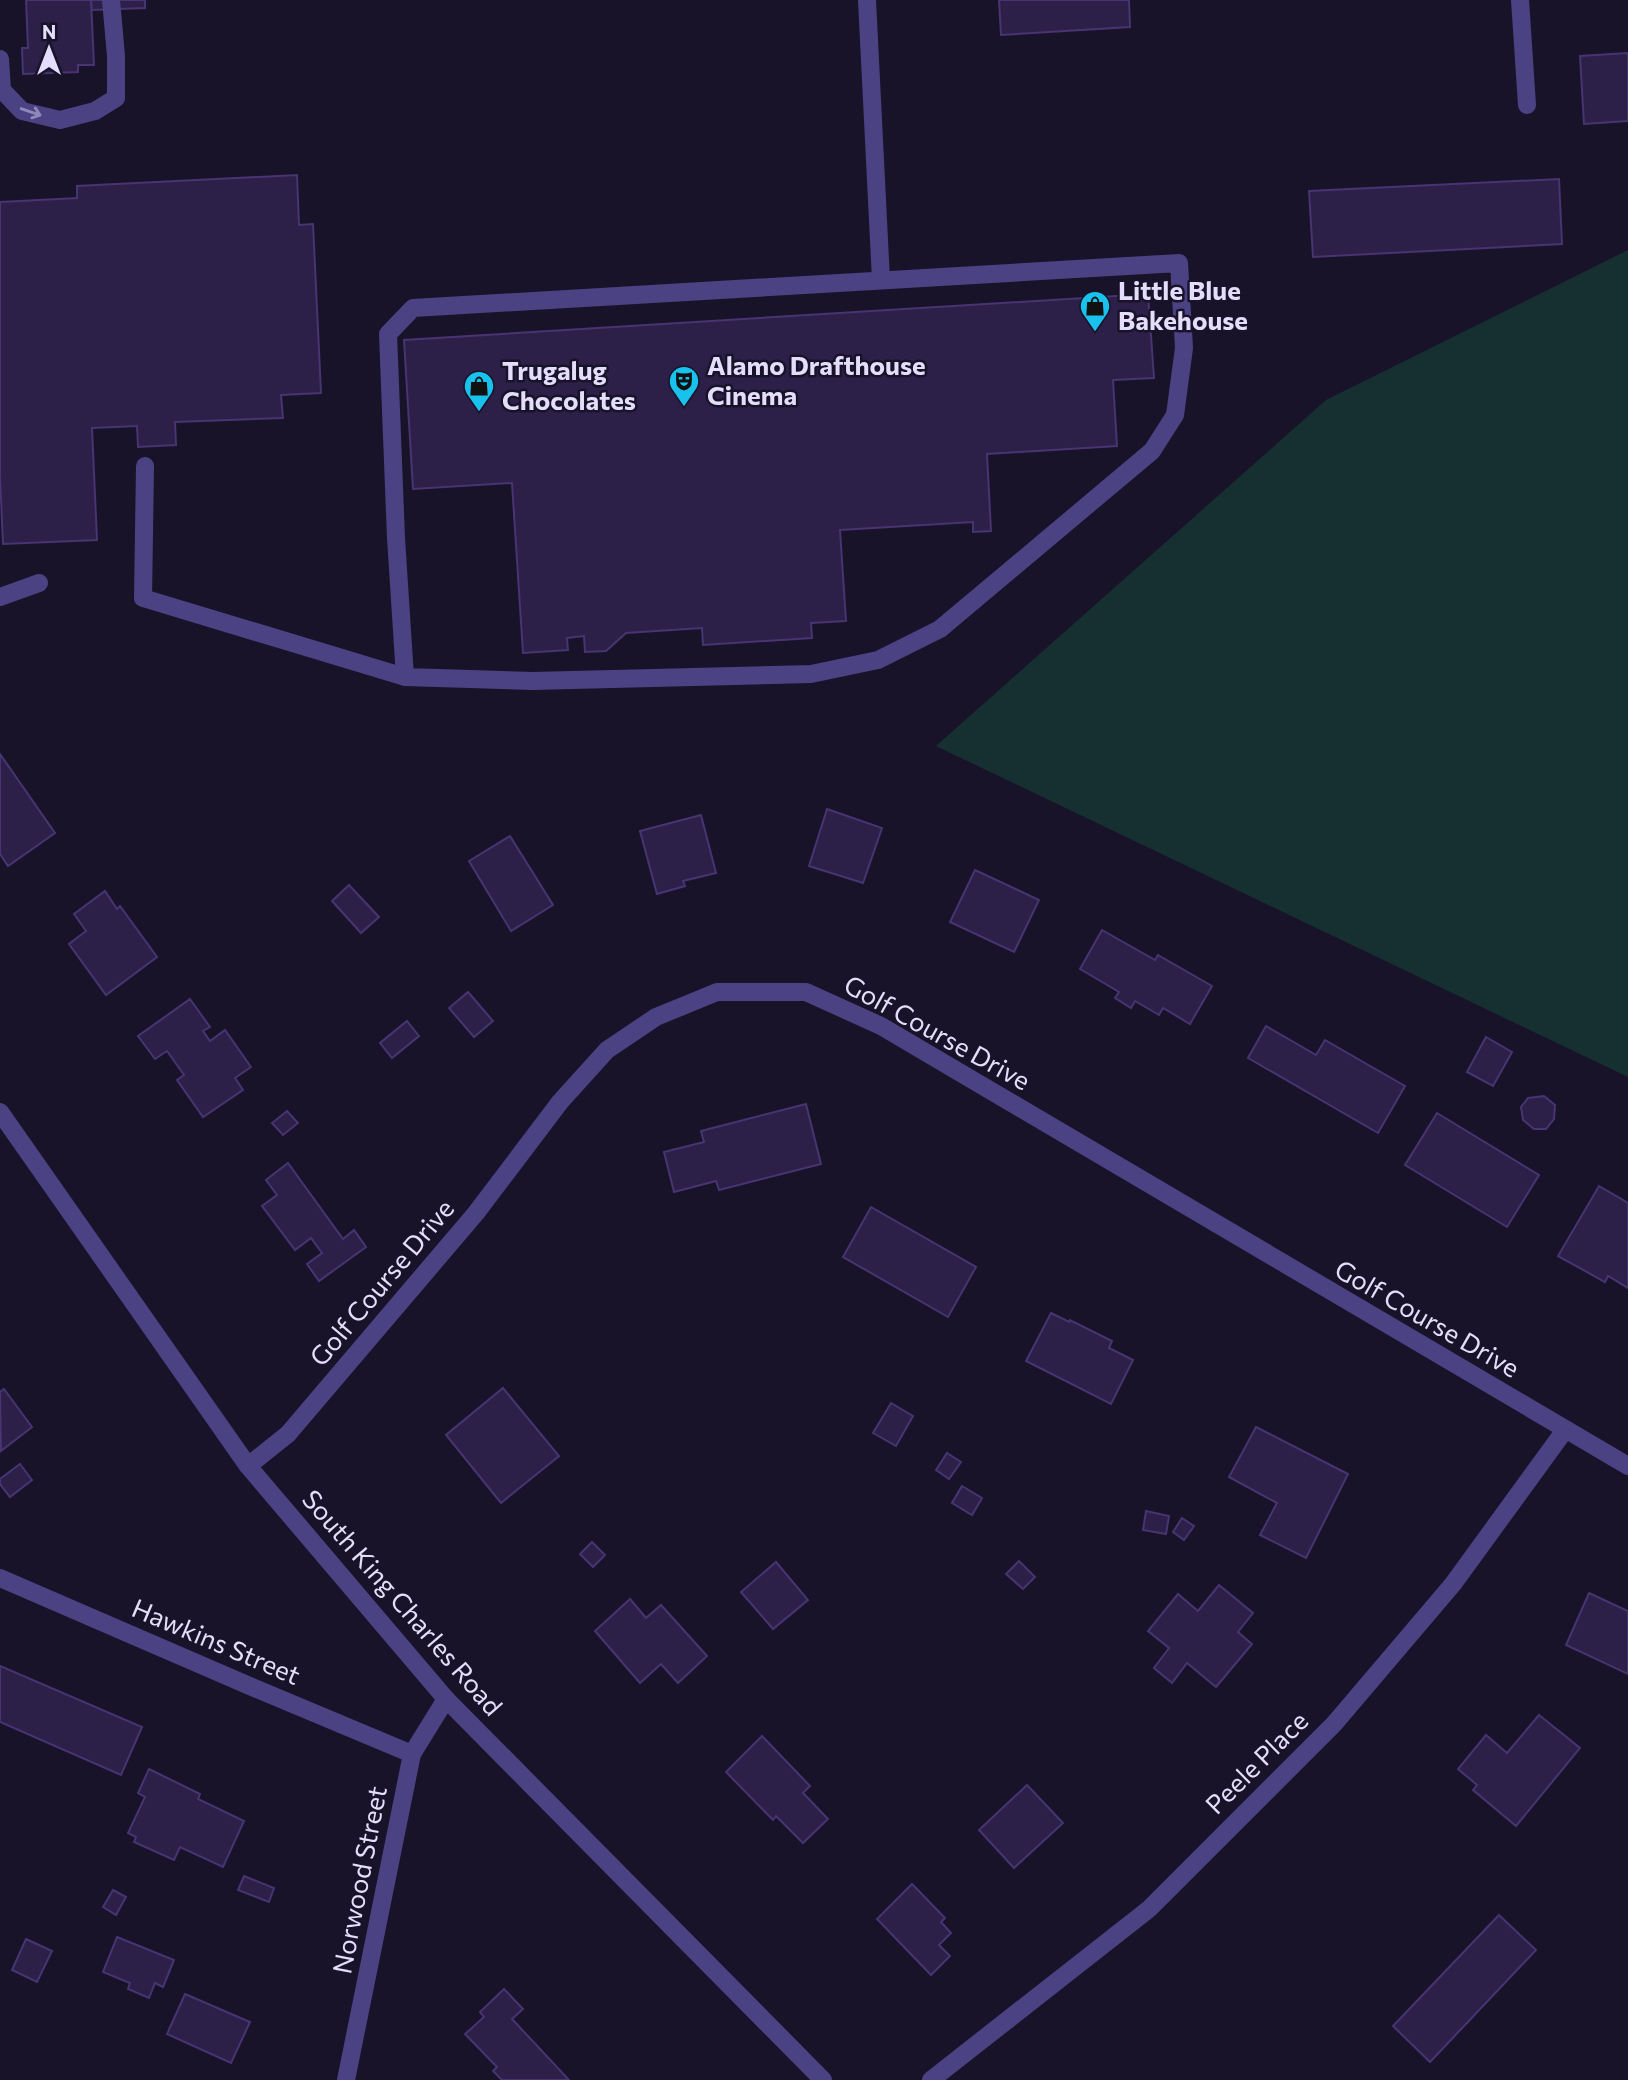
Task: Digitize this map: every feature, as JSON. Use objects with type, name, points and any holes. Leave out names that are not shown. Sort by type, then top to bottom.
[{"type":"street","points":[[0,59],[2,90],[22,111],[60,120],[94,111],[116,98],[116,56],[111,0]]},
{"type":"street","points":[[867,0],[881,280]]},
{"type":"street","points":[[1520,0],[1527,105]]},
{"type":"street","points":[[145,466],[143,598],[405,677],[532,681],[811,674],[878,660],[940,629],[1152,451],[1175,415],[1184,348],[1179,263],[413,308],[387,334],[405,677]]},
{"type":"street","points":[[0,597],[38,583]]},
{"type":"street","name":"Golf Course Drive","points":[[248,1466],[288,1434],[476,1213],[560,1102],[607,1050],[656,1017],[717,992],[806,992],[881,1026],[1628,1466]]},
{"type":"street","name":"South King Charles Road","points":[[0,1112],[248,1466],[446,1699],[823,2080]]},
{"type":"street","name":"Peele Place","points":[[931,2080],[1149,1909],[1334,1724],[1453,1584],[1565,1430]]},
{"type":"street","name":"Hawkins Street","points":[[0,1578],[412,1754]]},
{"type":"street","name":"Norwood Street","points":[[346,2080],[412,1754],[446,1699]]},
{"type":"green space","points":[[1628,250],[1628,1077],[936,746],[1326,400]]},
{"type":"building","points":[[26,0],[91,0],[94,65],[78,65],[78,72],[23,74],[22,48],[28,48]]},
{"type":"building","points":[[91,0],[145,0],[145,8],[92,10]]},
{"type":"building","points":[[999,0],[1129,0],[1130,27],[1001,35]]},
{"type":"building","points":[[1628,53],[1628,121],[1584,124],[1580,56]]},
{"type":"building","points":[[297,175],[299,225],[313,224],[321,393],[281,395],[283,418],[175,422],[176,445],[138,447],[137,426],[92,428],[97,540],[3,544],[0,476],[0,202],[77,198],[77,186]]},
{"type":"building","points":[[1559,179],[1562,244],[1313,257],[1309,191]]},
{"type":"building","points":[[1148,294],[1154,378],[1113,380],[1117,446],[987,454],[991,531],[973,532],[973,522],[840,530],[846,621],[811,623],[812,638],[703,645],[702,628],[626,633],[606,651],[585,652],[584,636],[567,638],[568,650],[523,653],[512,483],[413,489],[404,340]]},
{"type":"building","points":[[0,754],[55,833],[8,866],[0,854]]},
{"type":"building","points":[[827,809],[882,828],[863,883],[809,866]]},
{"type":"building","points":[[701,815],[716,873],[683,881],[685,886],[657,894],[640,831]]},
{"type":"building","points":[[510,836],[553,905],[511,931],[469,861]]},
{"type":"building","points":[[975,870],[1039,900],[1014,952],[950,922]]},
{"type":"building","points":[[349,885],[379,917],[361,933],[332,901]]},
{"type":"building","points":[[105,891],[117,909],[120,906],[157,957],[106,995],[69,944],[86,931],[74,914]]},
{"type":"building","points":[[1102,930],[1155,960],[1158,955],[1212,986],[1190,1024],[1163,1008],[1159,1015],[1135,1001],[1131,1008],[1115,998],[1119,992],[1080,969]]},
{"type":"building","points":[[468,992],[493,1021],[474,1037],[449,1008]]},
{"type":"building","points":[[190,999],[210,1027],[203,1031],[210,1041],[225,1030],[251,1067],[235,1078],[243,1090],[203,1117],[177,1080],[184,1075],[167,1051],[155,1059],[138,1036]]},
{"type":"building","points":[[407,1021],[419,1036],[392,1058],[380,1043]]},
{"type":"building","points":[[1266,1026],[1316,1055],[1325,1040],[1405,1086],[1378,1133],[1248,1058]]},
{"type":"building","points":[[1486,1037],[1512,1052],[1493,1086],[1467,1072]]},
{"type":"building","points":[[1544,1096],[1555,1105],[1554,1119],[1546,1129],[1534,1129],[1523,1120],[1521,1107],[1528,1098]]},
{"type":"building","points":[[806,1104],[821,1164],[719,1190],[716,1181],[674,1192],[664,1152],[704,1142],[701,1131]]},
{"type":"building","points":[[287,1111],[298,1123],[283,1135],[272,1123]]},
{"type":"building","points":[[1437,1113],[1539,1175],[1507,1227],[1405,1165]]},
{"type":"building","points":[[288,1163],[343,1239],[354,1230],[366,1247],[319,1281],[307,1264],[322,1253],[311,1238],[295,1250],[262,1206],[277,1195],[266,1180]]},
{"type":"building","points":[[1599,1186],[1628,1203],[1628,1288],[1608,1276],[1605,1282],[1558,1256]]},
{"type":"building","points":[[871,1207],[976,1267],[948,1317],[843,1257]]},
{"type":"building","points":[[1051,1313],[1112,1341],[1109,1348],[1133,1360],[1111,1404],[1026,1361]]},
{"type":"building","points":[[503,1388],[559,1456],[501,1503],[446,1435]]},
{"type":"building","points":[[4,1389],[32,1427],[1,1451],[0,1392]]},
{"type":"building","points":[[891,1403],[913,1416],[896,1446],[873,1433]]},
{"type":"building","points":[[1256,1427],[1348,1474],[1306,1558],[1260,1535],[1277,1503],[1229,1477]]},
{"type":"building","points":[[947,1453],[961,1462],[949,1479],[936,1470]]},
{"type":"building","points":[[20,1464],[32,1480],[10,1497],[0,1484],[0,1479]]},
{"type":"building","points":[[962,1486],[982,1498],[972,1515],[952,1503]]},
{"type":"building","points":[[1146,1511],[1169,1516],[1166,1534],[1143,1530]]},
{"type":"building","points":[[1182,1518],[1194,1526],[1184,1540],[1173,1532]]},
{"type":"building","points":[[592,1542],[605,1555],[593,1567],[580,1554]]},
{"type":"building","points":[[1019,1561],[1035,1577],[1023,1589],[1006,1574]]},
{"type":"building","points":[[776,1562],[808,1600],[773,1629],[741,1592]]},
{"type":"building","points":[[1219,1585],[1253,1613],[1238,1632],[1252,1644],[1216,1687],[1187,1663],[1172,1683],[1154,1668],[1169,1648],[1148,1631],[1178,1594],[1198,1611]]},
{"type":"building","points":[[1589,1593],[1628,1611],[1628,1674],[1566,1645]]},
{"type":"building","points":[[630,1599],[646,1618],[661,1605],[707,1656],[678,1683],[661,1664],[640,1683],[595,1631]]},
{"type":"building","points":[[0,1666],[142,1727],[121,1775],[0,1722]]},
{"type":"building","points":[[1539,1715],[1580,1748],[1516,1826],[1473,1790],[1477,1785],[1458,1769],[1486,1735],[1507,1753]]},
{"type":"building","points":[[762,1736],[810,1786],[803,1793],[828,1819],[803,1843],[776,1816],[773,1820],[726,1772]]},
{"type":"building","points":[[149,1769],[200,1794],[198,1799],[244,1821],[223,1867],[180,1847],[174,1860],[134,1842],[136,1837],[128,1833],[145,1797],[138,1793]]},
{"type":"building","points":[[1027,1785],[1063,1823],[1014,1868],[979,1830]]},
{"type":"building","points":[[244,1876],[274,1888],[269,1902],[238,1890]]},
{"type":"building","points":[[912,1884],[945,1918],[941,1922],[951,1933],[939,1945],[950,1956],[931,1975],[877,1919]]},
{"type":"building","points":[[113,1890],[126,1897],[116,1915],[103,1907]]},
{"type":"building","points":[[1499,1915],[1536,1950],[1430,2062],[1393,2026]]},
{"type":"building","points":[[117,1937],[174,1960],[163,1987],[155,1983],[149,1998],[128,1989],[130,1983],[103,1972]]},
{"type":"building","points":[[26,1939],[52,1951],[37,1982],[12,1970]]},
{"type":"building","points":[[504,1989],[523,2009],[512,2019],[569,2080],[502,2080],[493,2071],[497,2067],[465,2034],[484,2017],[480,2012]]},
{"type":"building","points":[[185,1994],[250,2022],[231,2063],[167,2034]]},
{"type":"place","name":"Little Blue Bakehouse","points":[[1095,333]]},
{"type":"place","name":"Alamo Drafthouse Cinema","points":[[684,408]]},
{"type":"place","name":"Trugalug Chocolates","points":[[479,413]]}]
